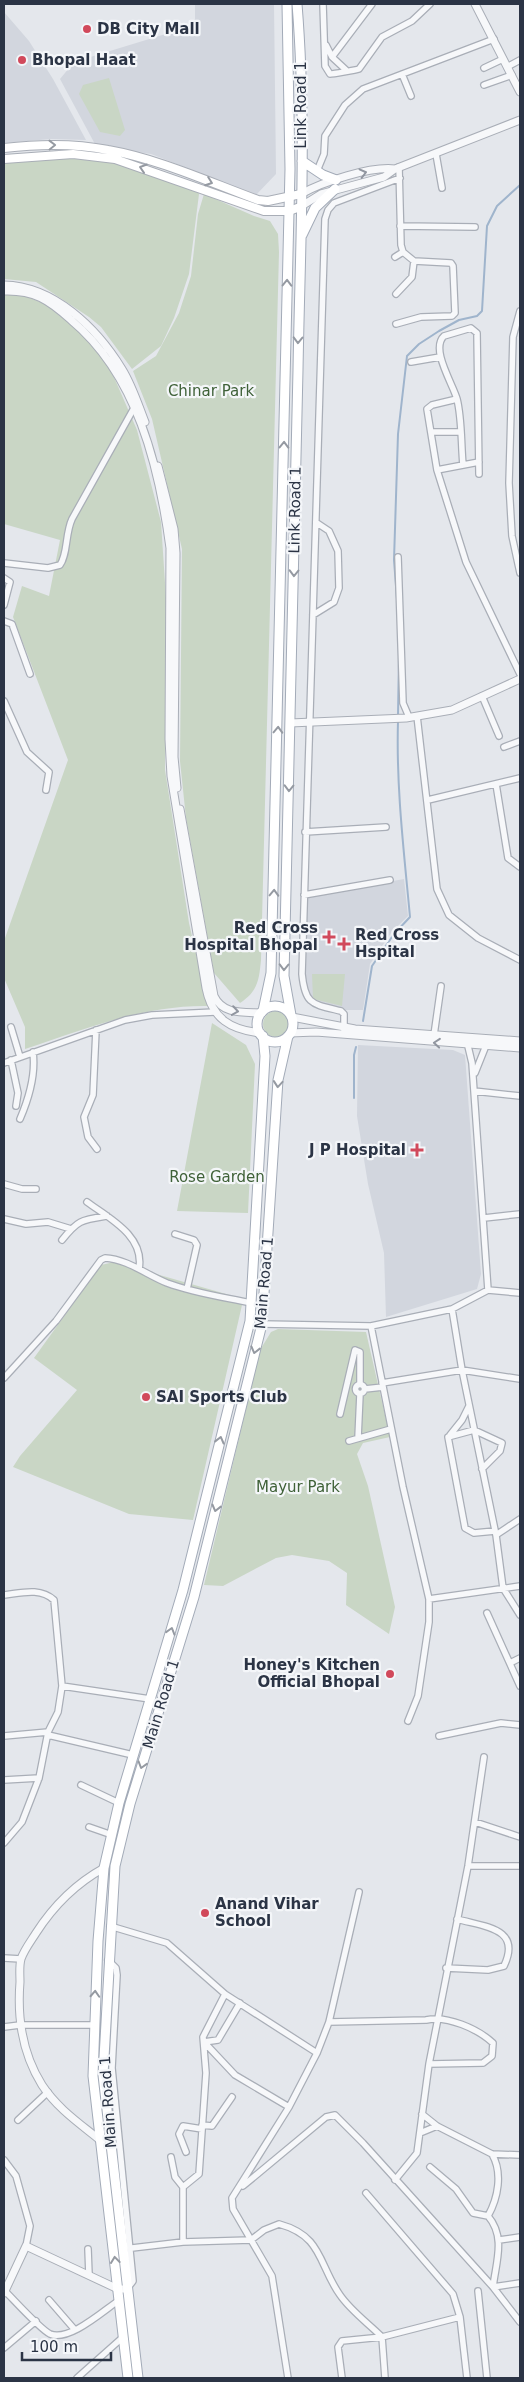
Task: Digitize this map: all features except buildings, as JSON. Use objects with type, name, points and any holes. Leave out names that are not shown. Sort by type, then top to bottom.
[{"type":"main road","name":"Link Road 1","points":[[262,1034],[258,1023],[271,973],[289,211],[287,4]]},
{"type":"main road","name":"Link Road 1","points":[[289,1035],[293,1024],[284,976],[302,161],[302,61],[297,4]]},
{"type":"main road","points":[[4,148],[61,145],[109,150],[170,168],[258,200],[268,201],[301,194]]},
{"type":"main road","points":[[4,159],[73,154],[110,158],[260,210],[289,211],[300,208]]},
{"type":"main road","points":[[300,239],[315,208],[336,184],[302,161]]},
{"type":"main road","points":[[262,1012],[276,1006],[283,1007],[291,1016]]},
{"type":"main road","points":[[262,1034],[274,1042],[289,1035]]},
{"type":"main road","name":"Main Road 1","points":[[138,2378],[100,2140],[93,2076],[94,2024],[104,1868],[119,1803],[177,1612],[250,1321],[265,1056],[262,1034]]},
{"type":"main road","name":"Main Road 1","points":[[128,2378],[118,2301],[123,2289],[103,2075],[108,1960],[115,1866],[130,1804],[187,1620],[262,1324],[278,1080],[289,1035]]},
{"type":"main road","points":[[177,1612],[187,1620]]},
{"type":"street","points":[[323,4],[325,66],[327,71],[335,74],[346,70],[359,69],[382,37],[412,21],[423,6],[430,4]]},
{"type":"street","points":[[332,57],[372,4]]},
{"type":"street","points":[[475,4],[520,92]]},
{"type":"street","points":[[323,35],[332,57],[346,70]]},
{"type":"street","points":[[317,171],[324,154],[325,136],[346,106],[363,89],[494,40]]},
{"type":"street","points":[[484,68],[503,59]]},
{"type":"street","points":[[508,67],[520,60]]},
{"type":"street","points":[[402,74],[411,96]]},
{"type":"street","points":[[484,85],[512,75]]},
{"type":"street","points":[[301,194],[314,186],[384,177],[397,168],[520,120]]},
{"type":"street","points":[[436,154],[442,188]]},
{"type":"street","points":[[396,324],[421,317],[452,316],[455,314],[453,266],[451,263],[414,262],[403,252],[400,226],[400,178],[397,168]]},
{"type":"street","points":[[343,1035],[345,1020],[341,1011],[314,1003],[304,993],[302,974],[308,723],[317,524],[325,219],[328,210],[334,203],[400,178]]},
{"type":"street","points":[[300,208],[336,184]]},
{"type":"street","points":[[400,226],[475,227]]},
{"type":"street","points":[[395,257],[403,252]]},
{"type":"street","points":[[396,294],[412,277],[414,262]]},
{"type":"street","points":[[4,285],[26,287],[42,292],[65,307],[93,331],[123,370],[151,438],[175,541],[175,765],[178,796],[212,986],[217,1002],[226,1010],[262,1012]]},
{"type":"street","points":[[4,291],[26,292],[43,298],[90,335],[112,363],[145,435],[169,538],[169,739],[171,776],[206,988],[215,1012],[233,1026],[262,1034]]},
{"type":"street","points":[[520,311],[513,337],[509,483],[512,536],[520,573]]},
{"type":"street","points":[[463,465],[457,399],[440,357],[441,339],[444,336],[471,328],[476,330],[479,474]]},
{"type":"street","points":[[411,362],[440,357]]},
{"type":"street","points":[[457,399],[429,407],[437,470],[466,562],[520,674]]},
{"type":"street","points":[[4,563],[48,568],[60,566],[65,554],[67,530],[72,519],[134,408]]},
{"type":"street","points":[[512,413],[520,413]]},
{"type":"street","points":[[431,432],[460,432]]},
{"type":"street","points":[[437,470],[479,462]]},
{"type":"street","points":[[313,615],[334,602],[339,588],[338,551],[330,531],[317,524]]},
{"type":"street","points":[[398,557],[403,703],[411,717],[428,800],[437,889],[449,915],[478,938],[520,960]]},
{"type":"street","points":[[4,578],[10,582],[4,605]]},
{"type":"street","points":[[4,621],[12,624],[30,674]]},
{"type":"street","points":[[290,723],[390,719],[452,710],[520,679]]},
{"type":"street","points":[[482,696],[499,736]]},
{"type":"street","points":[[4,701],[27,752],[49,772],[46,790]]},
{"type":"street","points":[[504,747],[520,741]]},
{"type":"street","points":[[428,800],[520,778]]},
{"type":"street","points":[[496,784],[508,858],[520,867]]},
{"type":"street","points":[[305,832],[386,827]]},
{"type":"street","points":[[304,895],[390,880]]},
{"type":"street","points":[[434,1035],[441,986]]},
{"type":"street","points":[[4,1063],[125,1020],[152,1015],[215,1012]]},
{"type":"street","points":[[291,1016],[344,1027],[466,1038],[520,1048]]},
{"type":"street","points":[[11,1027],[20,1057]]},
{"type":"street","points":[[96,1030],[92,1095],[84,1119],[88,1137],[98,1149]]},
{"type":"street","points":[[289,1035],[343,1035],[468,1046],[520,1041]]},
{"type":"street","points":[[466,1038],[472,1058],[488,1290]]},
{"type":"street","points":[[473,1078],[487,1043]]},
{"type":"street","points":[[20,1119],[30,1092],[34,1068],[33,1052]]},
{"type":"street","points":[[11,1060],[18,1093],[16,1106]]},
{"type":"street","points":[[474,1091],[520,1096]]},
{"type":"street","points":[[4,1184],[22,1189],[36,1189]]},
{"type":"street","points":[[87,1202],[120,1226],[132,1238],[140,1260],[139,1269]]},
{"type":"street","points":[[484,1218],[520,1214]]},
{"type":"street","points":[[62,1240],[82,1220],[107,1216]]},
{"type":"street","points":[[4,1219],[26,1224],[48,1222],[71,1229]]},
{"type":"street","points":[[174,1234],[194,1240],[197,1245],[187,1289]]},
{"type":"street","points":[[4,1377],[56,1321],[101,1260],[110,1258],[187,1289],[251,1303]]},
{"type":"street","points":[[262,1324],[371,1326],[452,1309],[488,1290],[520,1293]]},
{"type":"street","points":[[452,1309],[462,1370],[495,1533],[503,1588],[520,1615]]},
{"type":"street","points":[[371,1326],[391,1429],[429,1599],[429,1622],[418,1696],[408,1721]]},
{"type":"street","points":[[340,1414],[355,1350],[360,1352],[358,1438]]},
{"type":"street","points":[[345,1390],[360,1389],[462,1370],[520,1378]]},
{"type":"street","points":[[469,1406],[448,1440],[465,1528],[474,1533],[495,1533],[520,1519]]},
{"type":"street","points":[[349,1441],[391,1429]]},
{"type":"street","points":[[450,1435],[474,1430],[502,1443],[502,1446],[482,1469]]},
{"type":"street","points":[[429,1599],[520,1586]]},
{"type":"street","points":[[4,1595],[38,1592],[48,1595],[54,1600],[62,1686],[58,1712],[48,1733],[39,1778],[22,1822],[4,1843]]},
{"type":"street","points":[[487,1613],[520,1686]]},
{"type":"street","points":[[510,1663],[520,1658]]},
{"type":"street","points":[[62,1686],[150,1699]]},
{"type":"street","points":[[439,1736],[501,1723],[520,1725]]},
{"type":"street","points":[[4,1736],[48,1733],[133,1755]]},
{"type":"street","points":[[394,2180],[417,2153],[429,2064],[446,1968],[468,1866],[484,1757]]},
{"type":"street","points":[[4,1780],[39,1778]]},
{"type":"street","points":[[81,1785],[119,1803]]},
{"type":"street","points":[[475,1822],[520,1837]]},
{"type":"street","points":[[89,1827],[112,1835]]},
{"type":"street","points":[[468,1866],[520,1866]]},
{"type":"street","points":[[100,2140],[61,2108],[48,2092],[31,2064],[20,2025],[18,2005],[21,1959],[28,1944],[51,1911],[66,1894],[104,1868]]},
{"type":"street","points":[[288,2378],[272,2276],[233,2209],[232,2198],[289,2108],[317,2053],[329,2022],[359,1892]]},
{"type":"street","points":[[446,1968],[488,1970],[504,1966],[509,1956],[510,1943],[502,1932],[457,1919]]},
{"type":"street","points":[[110,1926],[167,1943],[225,1994],[317,2053]]},
{"type":"street","points":[[4,1958],[21,1959]]},
{"type":"street","points":[[26,2246],[123,2289],[133,2281],[132,2248],[112,2068],[116,1968],[108,1960]]},
{"type":"street","points":[[182,2187],[199,2174],[206,2073],[203,2037],[225,1994]]},
{"type":"street","points":[[204,2042],[218,2040],[240,2003]]},
{"type":"street","points":[[329,2022],[426,2020],[437,2017],[482,2032],[493,2043],[492,2056],[483,2063],[429,2064]]},
{"type":"street","points":[[4,2027],[94,2024]]},
{"type":"street","points":[[204,2042],[236,2075],[289,2108]]},
{"type":"street","points":[[18,2120],[48,2092]]},
{"type":"street","points":[[186,2152],[179,2134],[183,2126],[212,2126],[232,2097]]},
{"type":"street","points":[[239,2189],[330,2114],[334,2115],[363,2143],[394,2180],[493,2287],[520,2322]]},
{"type":"street","points":[[422,2114],[437,2126],[492,2154],[520,2156]]},
{"type":"street","points":[[420,2133],[437,2126]]},
{"type":"street","points":[[488,2216],[496,2201],[498,2164],[492,2154]]},
{"type":"street","points":[[171,2157],[175,2177],[182,2187],[183,2242]]},
{"type":"street","points":[[4,2160],[16,2176],[30,2226],[26,2246],[4,2292],[50,2334],[63,2335],[75,2330],[118,2301]]},
{"type":"street","points":[[430,2167],[456,2189],[473,2213],[488,2216],[497,2226],[499,2240],[493,2287]]},
{"type":"street","points":[[366,2192],[451,2290],[460,2317],[466,2378]]},
{"type":"street","points":[[132,2248],[183,2242],[251,2240],[264,2230],[279,2224],[304,2234],[322,2260],[339,2294],[382,2336],[386,2378]]},
{"type":"street","points":[[499,2240],[520,2237]]},
{"type":"street","points":[[88,2249],[89,2275]]},
{"type":"street","points":[[493,2287],[520,2283]]},
{"type":"street","points":[[478,2291],[487,2378]]},
{"type":"street","points":[[49,2300],[75,2330]]},
{"type":"street","points":[[342,2378],[338,2344],[342,2341],[382,2336],[460,2317]]},
{"type":"street","points":[[4,2348],[36,2321]]},
{"type":"street","points":[[77,2378],[122,2338]]},
{"type":"shaded area","points":[[195,4],[274,4],[276,174],[256,195],[151,154],[96,146],[60,79],[74,62],[195,25]]},
{"type":"shaded area","name":"Bhopal Haat","points":[[4,12],[29,41],[53,79],[86,140],[51,139],[4,143]]},
{"type":"shaded area","name":"Red Cross Hspital","points":[[404,879],[408,916],[391,933],[370,964],[363,1010],[344,1010],[316,1002],[306,993],[303,975],[305,897]]},
{"type":"shaded area","name":"J P Hospital","points":[[358,1045],[453,1050],[465,1055],[481,1274],[477,1289],[386,1317],[384,1253],[368,1184],[357,1116]]},
{"type":"green space","points":[[109,78],[125,130],[120,136],[100,132],[79,94],[83,85]]},
{"type":"green space","points":[[65,158],[116,163],[197,190],[199,194],[189,274],[174,318],[161,346],[132,369],[101,327],[89,317],[36,282],[4,279],[4,162]]},
{"type":"green space","name":"Chinar Park","points":[[204,194],[270,221],[278,234],[279,252],[261,960],[254,989],[240,1003],[214,973],[186,818],[180,761],[182,549],[152,419],[133,371],[156,356],[179,313],[191,276],[198,214]]},
{"type":"green space","points":[[4,294],[25,296],[47,305],[86,337],[110,368],[137,430],[161,522],[166,598],[165,770],[189,923],[208,1006],[161,1009],[138,1014],[92,1026],[25,1049],[25,1027],[4,978],[4,941],[68,760],[13,617],[22,586],[49,596],[60,540],[4,524]]},
{"type":"green space","points":[[312,974],[345,974],[342,1006],[313,999]]},
{"type":"green space","points":[[276,1011],[285,1015],[289,1024],[285,1033],[276,1037],[267,1033],[263,1024],[267,1015]]},
{"type":"green space","name":"Rose Garden","points":[[212,1023],[246,1045],[255,1064],[248,1213],[177,1211]]},
{"type":"green space","name":"SAI Sports Club","points":[[114,1262],[240,1298],[242,1305],[193,1520],[129,1514],[13,1467],[20,1456],[77,1390],[34,1358],[101,1265]]},
{"type":"green space","name":"Mayur Park","points":[[278,1329],[366,1332],[390,1437],[363,1443],[357,1454],[368,1486],[395,1607],[389,1634],[346,1605],[347,1573],[329,1561],[292,1555],[276,1558],[223,1586],[204,1585],[260,1350],[271,1332]]},
{"type":"waterway","points":[[397,599],[394,560],[398,434],[407,356],[419,344],[439,331],[459,320],[477,316],[482,311],[487,226],[497,206],[520,185]]},
{"type":"waterway","points":[[398,716],[399,656]]},
{"type":"waterway","points":[[363,1021],[372,966],[394,934],[410,917],[399,795],[398,721]]},
{"type":"waterway","points":[[354,1098],[354,1055],[356,1047]]},
{"type":"place","name":"DB City Mall","points":[[87,29]]},
{"type":"place","name":"Bhopal Haat","points":[[22,60]]},
{"type":"place","name":"Red Cross Hospital Bhopal","points":[[329,937]]},
{"type":"place","name":"Red Cross Hspital","points":[[344,944]]},
{"type":"place","name":"J P Hospital","points":[[417,1150]]},
{"type":"place","name":"SAI Sports Club","points":[[146,1397]]},
{"type":"place","name":"Honey's Kitchen Official Bhopal","points":[[390,1674]]},
{"type":"place","name":"Anand Vihar School","points":[[205,1913]]}]
